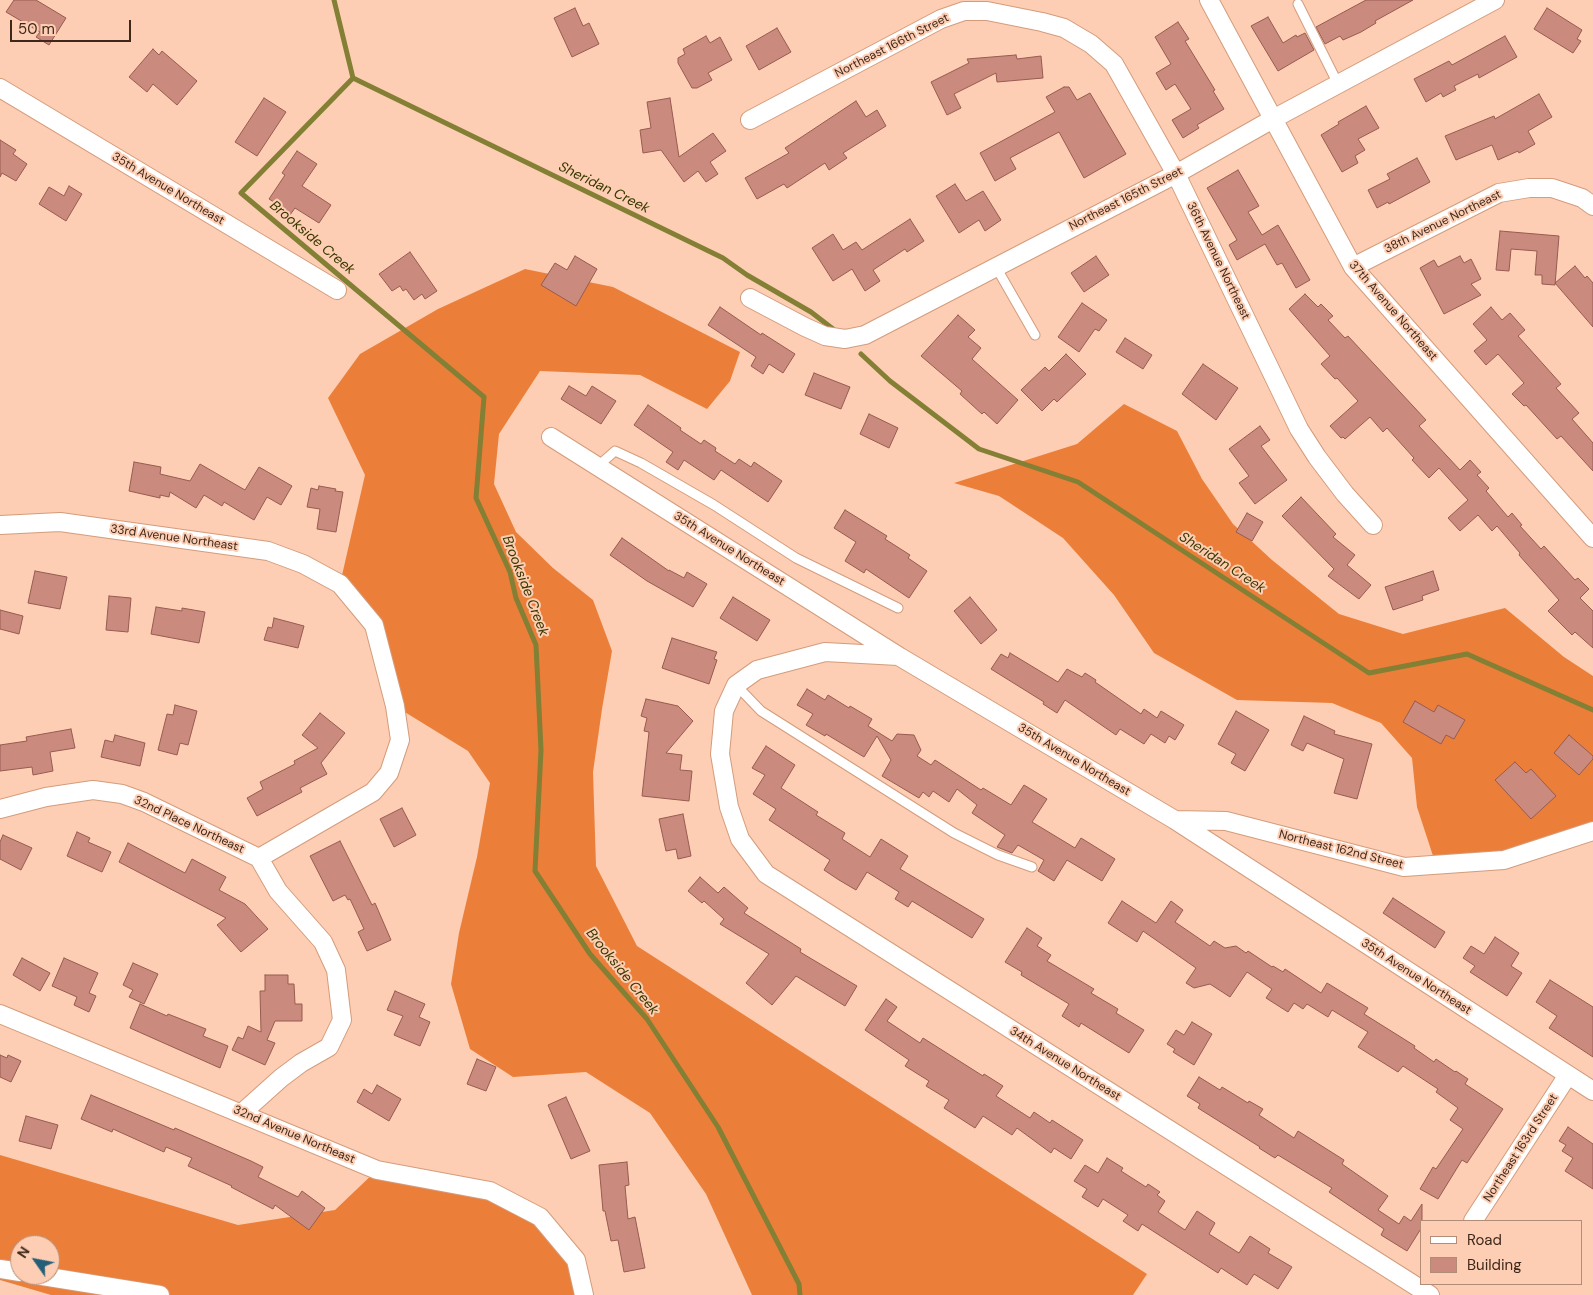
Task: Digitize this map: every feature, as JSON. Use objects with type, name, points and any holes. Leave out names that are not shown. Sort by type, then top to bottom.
[{"type":"street","name":"37th Avenue Northeast","points":[[1209,0],[1353,267],[1593,538]]},
{"type":"street","name":"Northeast 165th Street","points":[[750,298],[825,336],[845,339],[864,335],[1176,174],[1273,119],[1495,0]]},
{"type":"street","name":"Northeast 166th Street","points":[[750,120],[941,19],[964,11],[987,11],[1042,22]]},
{"type":"street","name":"36th Avenue Northeast","points":[[1042,22],[1064,28],[1091,44],[1114,64],[1176,174],[1299,429],[1345,494],[1373,526]]},
{"type":"street","name":"35th Avenue Northeast","points":[[0,88],[337,290]]},
{"type":"street","name":"38th Avenue Northeast","points":[[1353,267],[1499,193],[1529,188],[1552,188],[1582,198],[1593,206]]},
{"type":"street","name":"35th Avenue Northeast","points":[[551,437],[900,656],[1175,820],[1593,1091]]},
{"type":"street","name":"33rd Avenue Northeast","points":[[0,525],[60,522],[268,552],[303,564],[340,584],[374,626],[395,706],[400,740],[388,773],[374,792],[259,858]]},
{"type":"street","points":[[736,685],[757,670],[824,652],[900,656]]},
{"type":"street","name":"34th Avenue Northeast","points":[[736,685],[724,711],[720,754],[729,807],[740,839],[766,874],[1429,1292]]},
{"type":"street","name":"32nd Place Northeast","points":[[0,809],[46,796],[93,790],[122,794],[144,802],[259,858]]},
{"type":"street","name":"Northeast 162nd Street","points":[[1175,820],[1226,821],[1404,867],[1504,860],[1592,833]]},
{"type":"street","points":[[242,1113],[281,1078],[301,1063],[329,1047],[342,1020],[336,970],[323,942],[278,891],[259,858]]},
{"type":"street","name":"32nd Avenue Northeast","points":[[0,1014],[377,1170],[490,1191],[540,1217],[576,1260],[584,1295]]},
{"type":"street","name":"Northeast 163rd Street","points":[[1474,1220],[1568,1075]]},
{"type":"street","points":[[60,1279],[160,1295]]},
{"type":"lane","points":[[1298,4],[1338,84]]},
{"type":"lane","points":[[996,267],[1035,335]]},
{"type":"lane","points":[[598,466],[615,451],[641,463],[714,505],[796,558],[898,608]]},
{"type":"lane","points":[[736,685],[761,711],[954,832],[998,855],[1032,867]]},
{"type":"shaded area","points":[[525,269],[613,287],[740,352],[730,381],[707,409],[640,375],[540,371],[499,434],[494,484],[516,532],[553,568],[593,600],[612,651],[593,772],[596,866],[637,946],[1147,1274],[1133,1295],[752,1295],[706,1194],[650,1113],[586,1072],[513,1077],[470,1049],[451,984],[459,933],[477,857],[490,783],[468,751],[395,706],[374,625],[340,584],[365,475],[328,398],[360,354],[438,309]]},
{"type":"shaded area","points":[[1124,404],[1177,431],[1202,479],[1233,524],[1272,560],[1339,614],[1403,634],[1505,608],[1564,657],[1593,676],[1593,831],[1436,865],[1417,807],[1412,758],[1381,723],[1332,703],[1237,700],[1154,653],[1114,595],[1063,538],[999,496],[954,483],[1077,444]]},
{"type":"shaded area","points":[[0,1155],[238,1225],[335,1210],[377,1170],[490,1191],[540,1217],[576,1260],[584,1295],[51,1295],[17,1285],[60,1285],[60,1235],[10,1235],[10,1283],[0,1280]]},
{"type":"building","points":[[14,0],[36,0],[66,18],[49,45],[36,37],[40,32],[6,12]]},
{"type":"building","points":[[1366,0],[1413,0],[1375,21],[1376,23],[1361,32],[1343,40],[1340,36],[1325,44],[1316,27]]},
{"type":"building","points":[[575,8],[583,26],[589,23],[599,44],[572,57],[554,18]]},
{"type":"building","points":[[1547,8],[1582,30],[1577,39],[1581,41],[1573,53],[1534,29]]},
{"type":"building","points":[[1268,17],[1283,43],[1296,35],[1297,37],[1305,33],[1314,50],[1278,71],[1251,26]]},
{"type":"building","points":[[1178,22],[1189,39],[1185,41],[1215,90],[1213,91],[1224,109],[1197,125],[1199,128],[1183,138],[1172,120],[1191,109],[1175,84],[1166,90],[1156,73],[1171,64],[1155,37]]},
{"type":"building","points":[[777,28],[791,52],[759,70],[746,46]]},
{"type":"building","points":[[706,36],[710,43],[720,37],[732,60],[708,73],[712,80],[697,88],[692,88],[678,63],[678,58],[685,54],[683,49]]},
{"type":"building","points":[[1505,36],[1517,57],[1479,78],[1478,74],[1454,86],[1456,90],[1443,97],[1441,93],[1426,102],[1414,79],[1449,61],[1452,65]]},
{"type":"building","points":[[153,49],[159,55],[162,51],[197,81],[177,105],[153,84],[147,92],[129,77]]},
{"type":"building","points":[[1016,55],[1017,59],[1041,56],[1043,78],[997,82],[996,73],[954,94],[961,108],[947,115],[931,82],[969,63],[967,59]]},
{"type":"building","points":[[1064,87],[1069,87],[1077,100],[1090,93],[1126,154],[1084,178],[1059,132],[1010,158],[1016,169],[995,181],[980,153],[1055,112],[1046,97]]},
{"type":"building","points":[[1539,94],[1552,117],[1528,131],[1535,144],[1519,153],[1518,151],[1498,160],[1492,145],[1456,160],[1445,136],[1494,116],[1495,119]]},
{"type":"building","points":[[264,98],[286,112],[257,156],[235,142]]},
{"type":"building","points":[[670,98],[679,157],[713,133],[726,151],[710,162],[718,174],[706,182],[698,171],[684,182],[661,150],[643,153],[640,130],[651,128],[647,102]]},
{"type":"building","points":[[856,101],[866,117],[877,110],[886,126],[843,153],[847,158],[829,170],[825,163],[787,188],[784,184],[757,199],[745,178],[789,153],[785,148]]},
{"type":"building","points":[[1366,106],[1379,128],[1358,139],[1365,150],[1355,156],[1358,163],[1342,172],[1321,135],[1339,124],[1338,122]]},
{"type":"building","points":[[0,140],[16,150],[13,154],[27,164],[16,181],[2,173],[0,177]]},
{"type":"building","points":[[297,151],[317,164],[302,186],[331,205],[319,223],[295,208],[287,219],[273,210],[277,204],[269,199],[285,175],[282,173]]},
{"type":"building","points":[[1417,158],[1430,182],[1389,204],[1388,202],[1377,208],[1368,190],[1390,179],[1387,174]]},
{"type":"building","points":[[1238,170],[1259,206],[1248,212],[1262,235],[1278,225],[1310,280],[1296,288],[1282,263],[1277,265],[1265,244],[1237,260],[1229,245],[1237,240],[1207,188]]},
{"type":"building","points":[[955,184],[966,201],[983,191],[1001,220],[985,231],[979,220],[959,233],[936,196]]},
{"type":"building","points":[[69,186],[82,194],[66,221],[39,204],[49,187],[64,196]]},
{"type":"building","points":[[910,219],[924,241],[907,252],[905,249],[873,270],[880,281],[865,291],[852,269],[833,281],[812,248],[833,234],[843,250],[856,242],[862,250]]},
{"type":"building","points":[[1500,231],[1559,236],[1555,285],[1542,284],[1542,275],[1535,275],[1537,251],[1511,249],[1509,271],[1496,270]]},
{"type":"building","points":[[410,252],[437,291],[425,299],[422,294],[414,300],[406,289],[403,291],[400,286],[392,291],[379,274]]},
{"type":"building","points":[[575,256],[597,269],[576,306],[541,285],[555,263],[567,270]]},
{"type":"building","points":[[1096,256],[1109,275],[1084,292],[1071,273]]},
{"type":"building","points":[[1460,256],[1464,263],[1471,259],[1481,279],[1471,284],[1481,295],[1444,314],[1420,268],[1434,260],[1438,267]]},
{"type":"building","points":[[1575,266],[1585,278],[1587,276],[1593,283],[1593,327],[1555,283]]},
{"type":"building","points":[[1305,294],[1318,307],[1321,304],[1333,316],[1328,320],[1345,338],[1348,336],[1426,420],[1419,426],[1460,470],[1470,460],[1481,472],[1477,475],[1489,488],[1486,491],[1508,517],[1512,513],[1522,525],[1520,526],[1541,549],[1544,546],[1575,580],[1578,578],[1589,589],[1580,598],[1593,611],[1593,648],[1575,632],[1572,635],[1548,611],[1559,600],[1519,555],[1520,553],[1497,526],[1492,531],[1478,515],[1460,531],[1448,518],[1468,500],[1439,468],[1429,478],[1387,428],[1383,432],[1370,417],[1345,439],[1341,438],[1330,426],[1358,401],[1321,364],[1330,356],[1289,309]]},
{"type":"building","points":[[1082,303],[1107,320],[1099,331],[1095,329],[1079,352],[1058,337]]},
{"type":"building","points":[[720,307],[761,335],[762,333],[795,354],[783,373],[769,364],[763,374],[751,366],[756,357],[708,325]]},
{"type":"building","points":[[1491,307],[1502,320],[1510,313],[1525,330],[1518,336],[1561,384],[1556,388],[1579,413],[1572,419],[1593,443],[1593,471],[1561,436],[1557,439],[1526,405],[1524,406],[1512,394],[1524,383],[1498,354],[1486,365],[1474,351],[1487,340],[1473,324]]},
{"type":"building","points":[[958,315],[975,330],[968,337],[981,348],[972,359],[1018,400],[997,424],[984,412],[982,414],[960,394],[962,391],[921,356]]},
{"type":"building","points":[[1125,338],[1152,355],[1143,369],[1116,352]]},
{"type":"building","points":[[1066,354],[1086,374],[1057,402],[1054,399],[1042,411],[1021,390],[1045,367],[1049,371]]},
{"type":"building","points":[[1203,364],[1238,388],[1216,420],[1182,394]]},
{"type":"building","points":[[814,373],[850,387],[841,409],[805,395]]},
{"type":"building","points":[[569,386],[586,396],[592,386],[616,401],[601,424],[561,399]]},
{"type":"building","points":[[648,405],[681,428],[680,430],[701,444],[704,440],[716,448],[715,451],[735,464],[739,459],[751,467],[754,462],[782,481],[768,502],[721,470],[714,480],[684,460],[678,470],[666,462],[673,452],[634,425]]},
{"type":"building","points":[[869,414],[898,428],[889,448],[860,434]]},
{"type":"building","points":[[1260,426],[1270,440],[1261,446],[1287,480],[1255,504],[1239,483],[1249,476],[1229,449]]},
{"type":"building","points":[[134,462],[161,467],[160,474],[190,481],[200,464],[245,490],[259,467],[292,486],[281,505],[267,497],[254,520],[224,502],[222,506],[204,495],[196,508],[170,492],[169,497],[160,495],[160,498],[129,491]]},
{"type":"building","points":[[319,486],[343,492],[336,532],[317,529],[320,509],[307,507],[311,488],[318,490]]},
{"type":"building","points":[[1301,497],[1336,534],[1333,537],[1355,555],[1347,565],[1371,585],[1359,599],[1328,576],[1334,569],[1282,516]]},
{"type":"building","points":[[845,510],[887,536],[885,539],[910,555],[908,558],[927,571],[909,598],[866,569],[864,573],[845,561],[856,542],[834,528]]},
{"type":"building","points":[[1247,513],[1263,522],[1252,541],[1236,532]]},
{"type":"building","points":[[622,538],[669,571],[684,578],[687,572],[707,584],[693,607],[647,581],[610,555]]},
{"type":"building","points":[[35,571],[67,577],[60,609],[28,603]]},
{"type":"building","points":[[1433,571],[1439,590],[1422,596],[1423,600],[1393,610],[1385,587]]},
{"type":"building","points":[[109,596],[131,598],[128,632],[106,630]]},
{"type":"building","points":[[733,597],[770,620],[757,641],[720,618]]},
{"type":"building","points":[[970,597],[997,630],[981,644],[954,611]]},
{"type":"building","points":[[156,607],[182,611],[182,608],[205,612],[199,643],[151,634]]},
{"type":"building","points":[[0,610],[23,616],[19,634],[0,629]]},
{"type":"building","points":[[274,618],[304,626],[298,648],[264,640],[268,627],[272,628]]},
{"type":"building","points":[[672,638],[717,652],[714,659],[717,660],[709,684],[662,668]]},
{"type":"building","points":[[1010,653],[1058,682],[1067,669],[1082,677],[1085,673],[1141,714],[1144,709],[1157,718],[1161,711],[1184,725],[1175,740],[1169,736],[1165,743],[1151,734],[1144,744],[1120,729],[1116,735],[1065,700],[1057,713],[1043,704],[1044,702],[991,669],[1001,654],[1008,658]]},
{"type":"building","points":[[807,689],[825,700],[828,695],[872,719],[868,726],[892,741],[897,734],[914,735],[921,750],[917,756],[931,765],[935,760],[981,790],[983,788],[1011,805],[1024,785],[1047,799],[1032,822],[1075,848],[1081,838],[1115,859],[1102,881],[1067,860],[1054,881],[1038,871],[1044,860],[1018,845],[1012,853],[997,847],[1005,835],[972,813],[977,805],[957,789],[949,802],[933,791],[929,797],[923,792],[919,798],[882,776],[891,760],[877,736],[864,757],[826,734],[825,736],[806,725],[813,714],[797,705]]},
{"type":"building","points":[[646,699],[678,706],[693,721],[666,753],[682,755],[680,770],[692,771],[689,801],[642,796],[649,732],[644,731],[647,718],[641,716]]},
{"type":"building","points":[[1415,701],[1434,712],[1438,705],[1465,720],[1454,739],[1446,735],[1441,744],[1403,722]]},
{"type":"building","points":[[175,705],[197,711],[188,745],[180,743],[177,755],[158,750],[167,714],[173,715]]},
{"type":"building","points":[[1236,711],[1269,730],[1245,771],[1231,763],[1236,754],[1218,744]]},
{"type":"building","points":[[320,713],[345,733],[321,763],[327,774],[300,788],[302,792],[257,816],[247,798],[263,789],[260,782],[295,764],[294,761],[318,748],[302,735]]},
{"type":"building","points":[[1304,716],[1335,731],[1334,734],[1372,744],[1357,799],[1334,793],[1344,759],[1307,743],[1303,751],[1291,745]]},
{"type":"building","points":[[71,729],[75,748],[50,752],[53,771],[33,775],[32,767],[0,771],[0,745],[27,741],[26,737]]},
{"type":"building","points":[[115,735],[145,743],[140,766],[101,757],[105,740],[113,742]]},
{"type":"building","points":[[1569,735],[1593,756],[1593,759],[1579,775],[1554,753]]},
{"type":"building","points":[[766,746],[795,765],[781,788],[818,812],[816,815],[845,833],[842,839],[870,857],[881,839],[908,856],[900,869],[984,919],[972,938],[912,901],[908,907],[895,899],[899,892],[867,872],[856,890],[824,870],[830,860],[769,820],[776,809],[753,794],[765,775],[752,768]]},
{"type":"building","points":[[1515,762],[1526,773],[1531,769],[1556,796],[1531,819],[1495,780]]},
{"type":"building","points":[[402,808],[416,835],[394,847],[380,819]]},
{"type":"building","points":[[683,814],[691,856],[678,859],[676,849],[666,851],[659,819]]},
{"type":"building","points":[[77,832],[90,838],[88,842],[111,852],[102,872],[67,856]]},
{"type":"building","points":[[3,835],[32,848],[21,870],[0,859],[0,842]]},
{"type":"building","points":[[340,841],[372,905],[375,903],[391,940],[367,951],[358,932],[364,929],[350,899],[348,900],[345,895],[333,901],[310,856]]},
{"type":"building","points":[[128,843],[185,873],[192,859],[226,877],[219,890],[245,904],[268,929],[241,952],[217,925],[226,918],[119,862]]},
{"type":"building","points":[[700,877],[718,893],[724,887],[748,908],[744,913],[801,949],[800,952],[857,986],[845,1006],[796,976],[772,1005],[746,983],[769,954],[720,924],[724,919],[704,901],[702,903],[688,891]]},
{"type":"building","points":[[1393,898],[1445,932],[1435,948],[1383,913]]},
{"type":"building","points":[[1122,901],[1156,923],[1171,901],[1183,910],[1175,922],[1210,946],[1214,941],[1225,948],[1236,946],[1246,953],[1248,951],[1272,967],[1283,972],[1285,969],[1321,993],[1327,983],[1368,1008],[1364,1014],[1415,1046],[1414,1048],[1434,1062],[1436,1059],[1468,1079],[1465,1084],[1503,1109],[1467,1163],[1462,1160],[1438,1199],[1420,1189],[1433,1167],[1436,1169],[1463,1129],[1450,1120],[1458,1108],[1436,1092],[1438,1089],[1403,1066],[1398,1072],[1358,1047],[1368,1032],[1332,1010],[1328,1017],[1307,1004],[1303,1009],[1294,1003],[1288,1012],[1266,998],[1272,989],[1247,972],[1230,997],[1210,984],[1194,988],[1186,983],[1196,968],[1143,931],[1137,942],[1108,923]]},
{"type":"building","points":[[1027,928],[1042,938],[1037,946],[1051,955],[1047,961],[1094,989],[1091,993],[1118,1009],[1116,1013],[1144,1030],[1129,1053],[1081,1023],[1079,1027],[1062,1016],[1069,1004],[1021,975],[1022,972],[1005,962]]},
{"type":"building","points":[[1495,937],[1519,953],[1511,966],[1522,973],[1507,996],[1470,972],[1475,966],[1463,958],[1471,946],[1484,954]]},
{"type":"building","points":[[22,958],[50,973],[40,991],[13,975]]},
{"type":"building","points":[[64,958],[98,973],[89,993],[96,996],[89,1012],[74,1005],[77,997],[52,986]]},
{"type":"building","points":[[133,963],[158,974],[144,1004],[129,997],[133,990],[123,985]]},
{"type":"building","points":[[265,975],[288,975],[288,984],[294,984],[295,1004],[302,1004],[302,1021],[275,1021],[267,1040],[275,1043],[265,1065],[232,1050],[238,1037],[243,1039],[248,1026],[261,1032],[260,991],[265,991]]},
{"type":"building","points":[[1550,980],[1593,1007],[1593,1057],[1549,1028],[1557,1016],[1536,1002]]},
{"type":"building","points":[[395,991],[425,1004],[419,1017],[430,1022],[420,1046],[394,1035],[403,1016],[387,1010]]},
{"type":"building","points":[[886,999],[897,1007],[887,1021],[920,1043],[923,1038],[983,1076],[984,1074],[1003,1086],[996,1096],[1030,1118],[1034,1112],[1050,1123],[1052,1120],[1083,1140],[1071,1159],[1054,1148],[1051,1153],[1017,1128],[1012,1135],[983,1116],[975,1128],[944,1108],[949,1100],[926,1086],[929,1081],[905,1066],[909,1060],[865,1030]]},
{"type":"building","points":[[140,1004],[167,1016],[168,1014],[206,1029],[203,1036],[228,1046],[220,1068],[130,1028]]},
{"type":"building","points":[[1192,1022],[1212,1034],[1194,1065],[1173,1052],[1175,1049],[1167,1044],[1176,1030],[1184,1035]]},
{"type":"building","points":[[0,1055],[7,1058],[8,1055],[21,1061],[11,1082],[0,1077]]},
{"type":"building","points":[[477,1059],[496,1067],[486,1091],[467,1084]]},
{"type":"building","points":[[1199,1077],[1220,1090],[1222,1087],[1248,1103],[1249,1101],[1263,1109],[1259,1115],[1294,1138],[1298,1131],[1344,1160],[1342,1164],[1388,1196],[1378,1210],[1399,1224],[1404,1216],[1411,1221],[1422,1204],[1420,1230],[1407,1251],[1381,1235],[1384,1229],[1329,1192],[1332,1188],[1278,1155],[1275,1158],[1259,1148],[1198,1108],[1200,1104],[1187,1096]]},
{"type":"building","points":[[377,1085],[401,1099],[389,1121],[357,1102],[364,1089],[372,1094]]},
{"type":"building","points":[[91,1095],[174,1130],[175,1128],[251,1161],[263,1167],[258,1177],[298,1197],[302,1191],[325,1208],[309,1230],[275,1205],[273,1209],[232,1186],[188,1166],[192,1158],[166,1147],[164,1152],[113,1129],[112,1132],[81,1119]]},
{"type":"building","points":[[566,1097],[590,1151],[571,1159],[548,1105]]},
{"type":"building","points":[[26,1116],[58,1125],[51,1149],[19,1141]]},
{"type":"building","points":[[1568,1127],[1593,1144],[1593,1189],[1565,1171],[1573,1158],[1562,1151],[1566,1145],[1559,1141]]},
{"type":"building","points":[[1107,1158],[1123,1168],[1121,1171],[1146,1187],[1148,1184],[1160,1192],[1157,1195],[1165,1201],[1158,1212],[1185,1230],[1197,1211],[1215,1223],[1209,1234],[1239,1253],[1250,1236],[1270,1249],[1268,1253],[1292,1267],[1278,1289],[1254,1274],[1247,1285],[1221,1268],[1218,1273],[1142,1224],[1138,1231],[1123,1221],[1128,1215],[1103,1199],[1098,1207],[1082,1197],[1087,1189],[1074,1181],[1085,1165],[1098,1173]]},
{"type":"building","points":[[627,1162],[629,1185],[625,1186],[628,1219],[635,1217],[645,1268],[624,1272],[618,1240],[611,1241],[605,1211],[603,1211],[599,1165]]},
{"type":"waterway","name":"Brookside Creek","points":[[334,0],[353,78],[241,193],[484,397],[476,498],[510,572],[516,598],[536,645],[541,750],[535,871],[590,954],[647,1019],[718,1127],[799,1284],[800,1295]]},
{"type":"waterway","name":"Sheridan Creek","points":[[353,78],[723,258],[747,275],[811,312],[837,332]]},
{"type":"waterway","name":"Sheridan Creek","points":[[861,354],[890,381],[979,449],[1078,482],[1369,673],[1467,654],[1593,710]]}]
